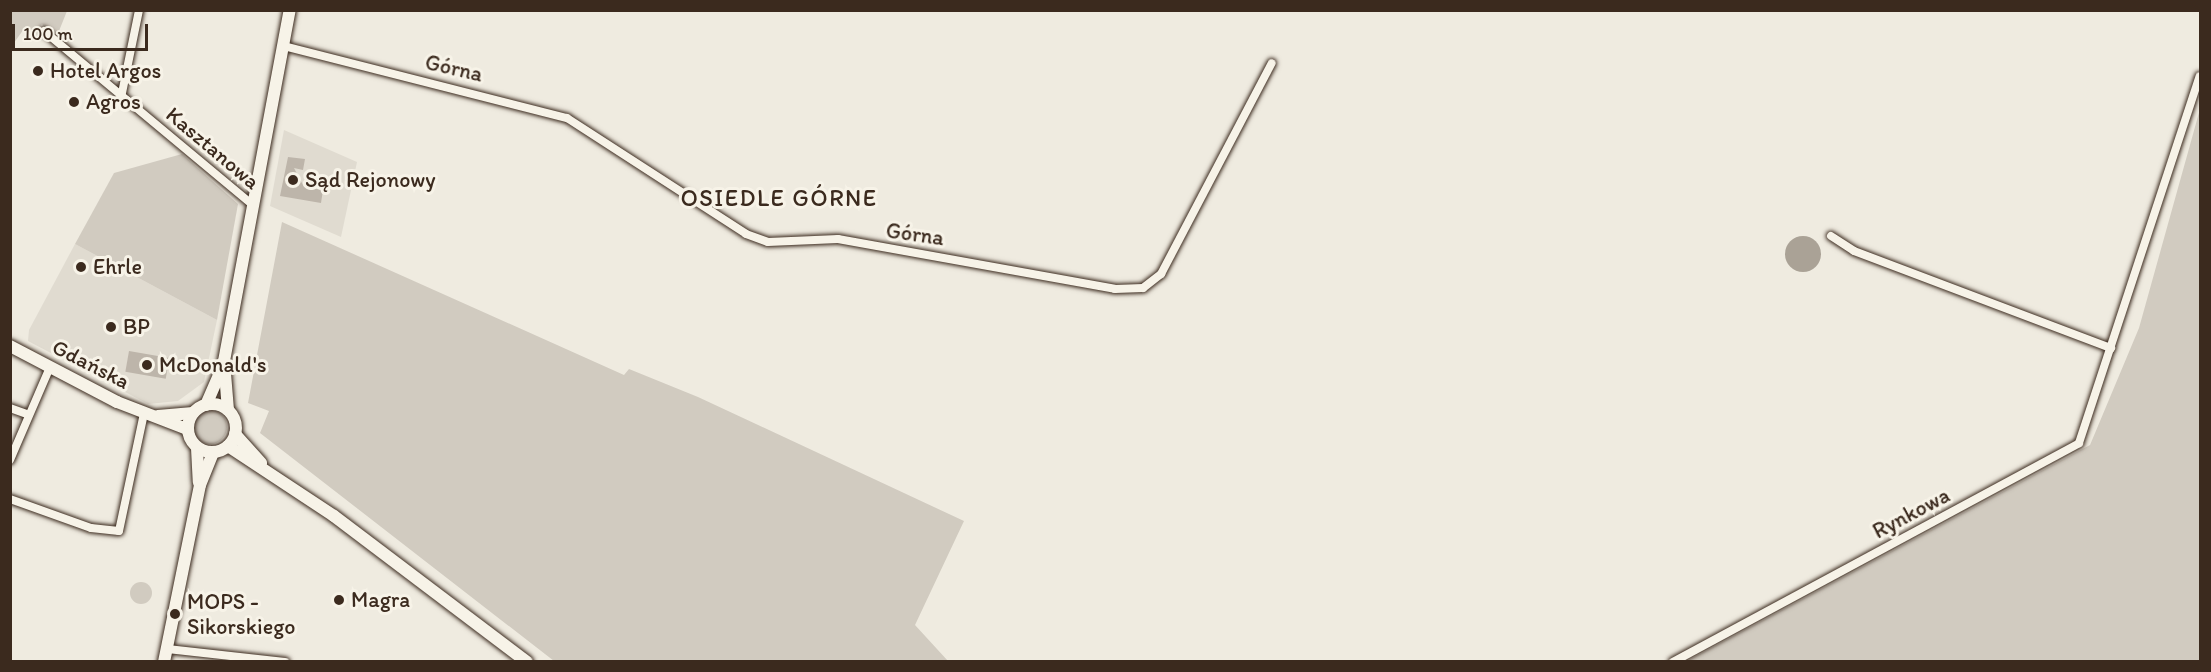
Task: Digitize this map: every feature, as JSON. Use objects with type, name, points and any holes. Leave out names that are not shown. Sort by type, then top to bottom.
[{"type":"main road","points":[[149,415],[193,413],[206,405],[224,361],[290,10]]},
{"type":"main road","name":"Gdańska","points":[[10,346],[149,415],[187,429]]},
{"type":"main road","points":[[224,361],[228,410],[235,434],[264,466]]},
{"type":"main road","points":[[206,405],[228,410]]},
{"type":"main road","points":[[193,413],[187,429],[197,448],[200,485]]},
{"type":"main road","points":[[197,448],[213,452],[228,446],[235,434]]},
{"type":"main road","points":[[228,446],[264,466],[527,662]]},
{"type":"main road","points":[[164,662],[200,485],[213,452]]},
{"type":"street","points":[[122,93],[139,10]]},
{"type":"street","name":"Kasztanowa","points":[[44,31],[122,93],[254,206]]},
{"type":"street","name":"Górna","points":[[284,46],[567,118],[746,234],[768,242],[838,239],[1115,289],[1143,288],[1161,274],[1272,63]]},
{"type":"street","name":"Rynkowa","points":[[1673,662],[2079,443],[2200,76]]},
{"type":"street","points":[[1831,236],[1854,251],[2111,348]]},
{"type":"street","points":[[10,460],[50,367]]},
{"type":"street","points":[[10,408],[29,415]]},
{"type":"street","points":[[10,499],[91,528],[119,531],[149,415]]},
{"type":"street","points":[[167,649],[285,662]]},
{"type":"shaded area","points":[[11,11],[67,11],[59,31],[51,35],[42,24],[35,33],[26,26],[11,47]]},
{"type":"shaded area","points":[[2200,109],[2200,661],[1687,661],[2090,445],[2139,328]]},
{"type":"shaded area","points":[[284,130],[357,162],[341,237],[270,206]]},
{"type":"shaded area","points":[[182,154],[238,204],[217,320],[75,244],[114,173]]},
{"type":"shaded area","points":[[282,222],[624,375],[629,369],[698,397],[964,521],[915,625],[948,661],[554,661],[260,433],[269,411],[248,403]]},
{"type":"shaded area","points":[[1803,236],[1816,241],[1821,254],[1816,267],[1803,272],[1790,267],[1785,254],[1790,241]]},
{"type":"shaded area","points":[[75,244],[217,320],[204,382],[178,401],[148,404],[28,341],[29,330]]},
{"type":"shaded area","points":[[210,410],[222,415],[227,427],[222,439],[210,444],[198,439],[193,427],[198,415]]},
{"type":"shaded area","points":[[141,582],[149,585],[152,593],[149,601],[141,604],[133,601],[130,593],[133,585]]},
{"type":"building","name":"Sąd Rejonowy","points":[[288,157],[305,159],[303,170],[294,168],[304,187],[323,190],[321,203],[280,196]]},
{"type":"building","name":"McDonald's","points":[[129,351],[169,358],[166,379],[125,372]]},
{"type":"place","name":"Hotel Argos","points":[[38,71]]},
{"type":"place","name":"Agros","points":[[74,102]]},
{"type":"place","name":"Sąd Rejonowy","points":[[293,180]]},
{"type":"place","name":"Ehrle","points":[[81,267]]},
{"type":"place","name":"BP","points":[[111,327]]},
{"type":"place","name":"McDonald's","points":[[147,365]]},
{"type":"place","name":"Magra","points":[[339,600]]},
{"type":"place","name":"MOPS - Sikorskiego","points":[[175,614]]},
{"type":"district","name":"OSIEDLE GÓRNE","points":[[779,198]]}]
